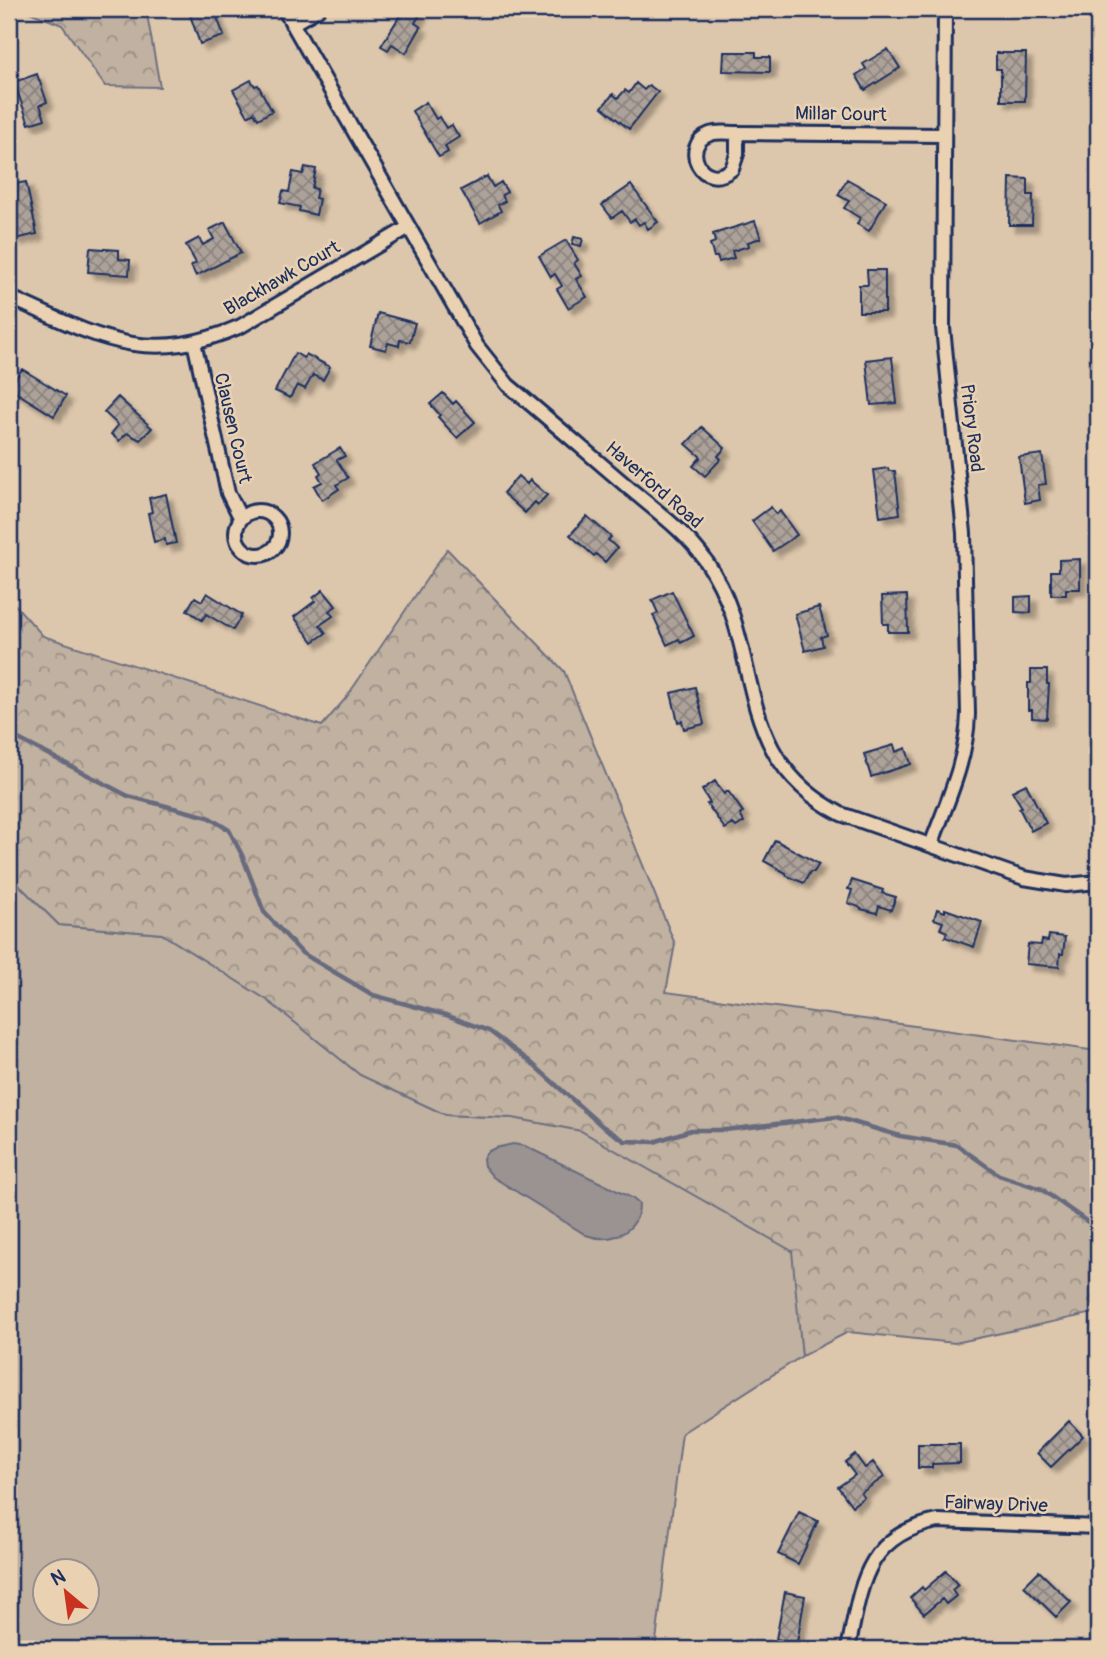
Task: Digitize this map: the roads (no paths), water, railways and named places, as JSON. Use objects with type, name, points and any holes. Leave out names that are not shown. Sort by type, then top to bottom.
[{"type":"street","name":"Haverford Road","points":[[284,9],[477,346],[493,368],[508,385],[672,523],[706,562],[719,582],[729,608],[763,732],[786,773],[811,796],[841,814],[1044,883],[1066,885],[1098,882]]},
{"type":"street","points":[[292,24],[318,9]]},
{"type":"street","name":"Priory Road","points":[[931,845],[963,756],[967,725],[964,533],[943,328],[945,9]]},
{"type":"street","name":"Millar Court","points":[[737,133],[943,135]]},
{"type":"street","name":"Blackhawk Court","points":[[9,297],[110,340],[143,346],[194,342],[241,326],[409,227]]},
{"type":"street","name":"Clausen Court","points":[[194,342],[228,493],[241,519]]},
{"type":"street","name":"Fairway Drive","points":[[848,1649],[868,1569],[884,1547],[905,1531],[920,1524],[938,1521],[1098,1527]]},
{"type":"waterway","points":[[9,734],[128,796],[208,817],[229,830],[242,855],[264,912],[302,953],[373,995],[446,1015],[489,1031],[528,1060],[602,1126],[625,1141],[654,1142],[691,1130],[725,1130],[836,1117],[900,1136],[957,1145],[999,1175],[1041,1189],[1098,1227]]}]
